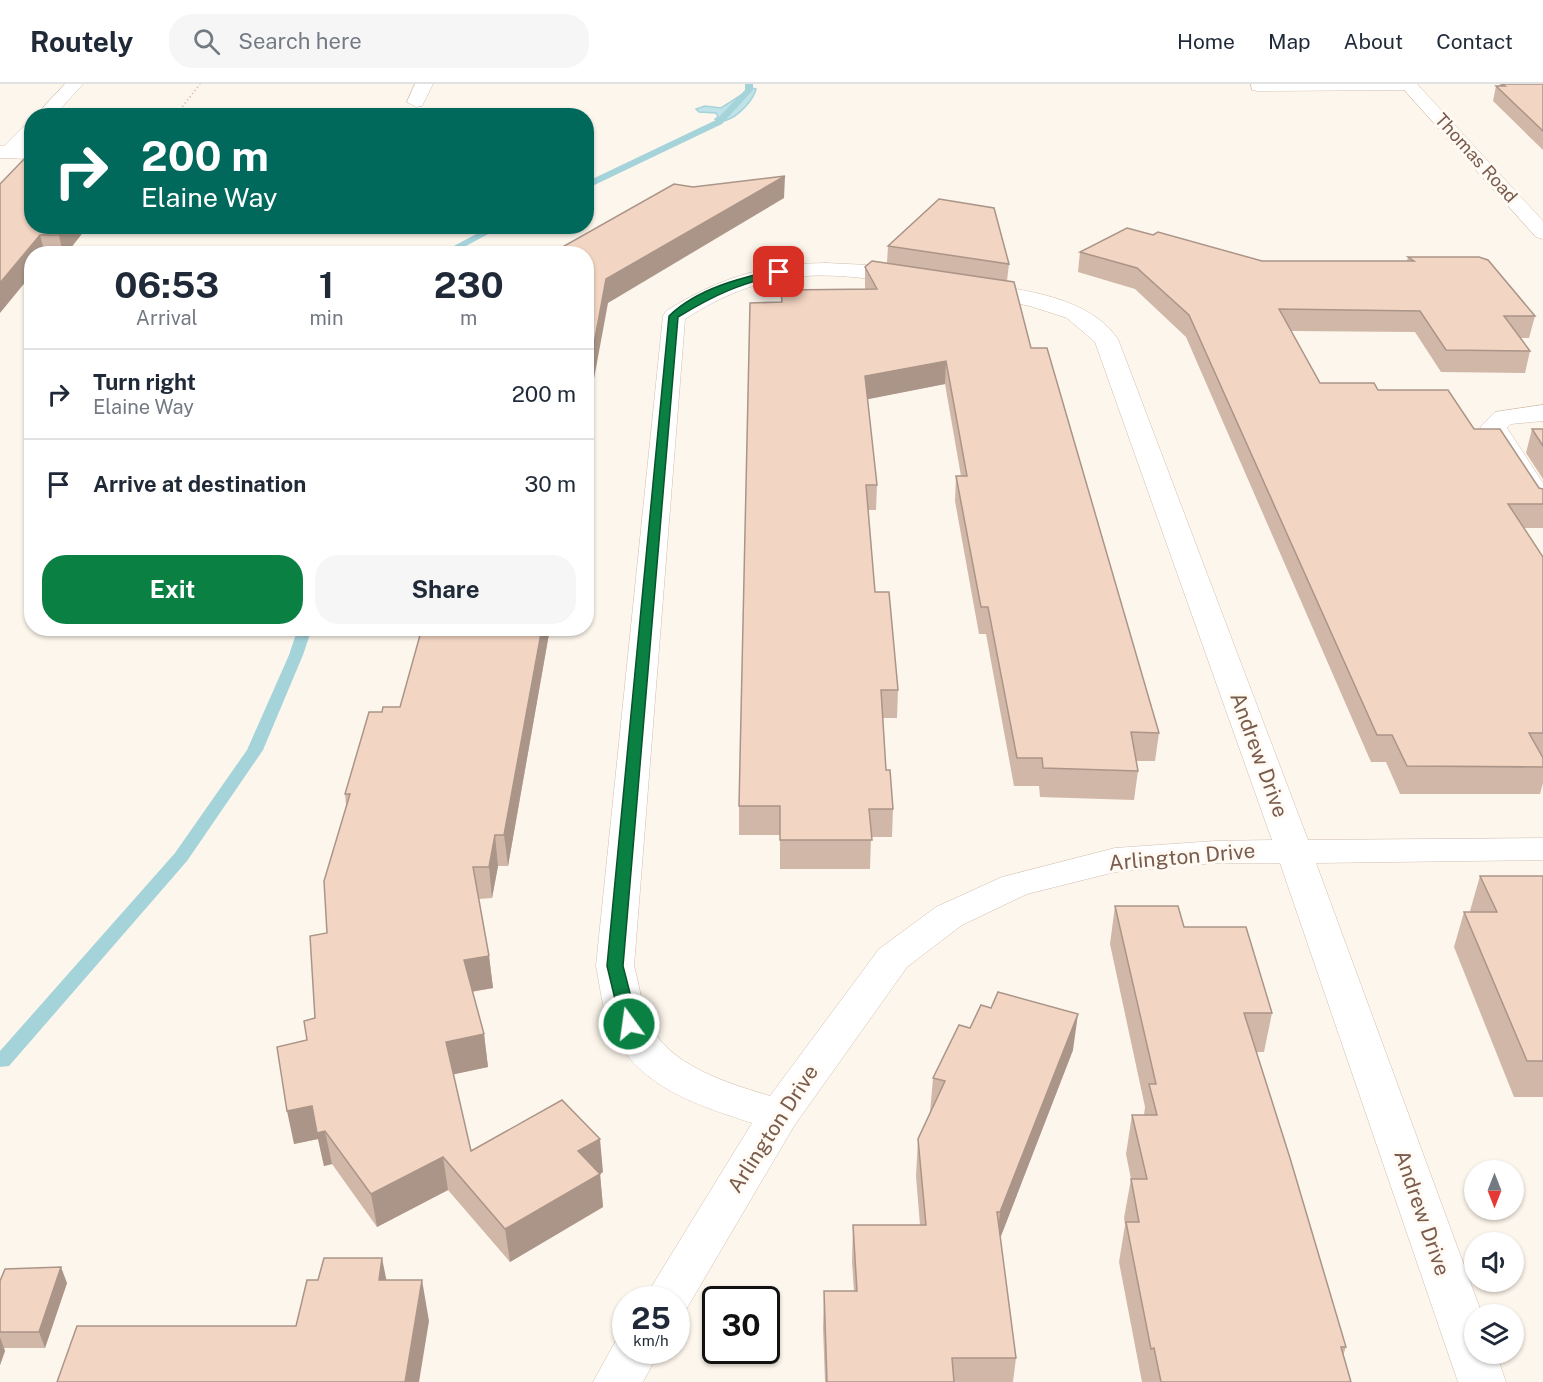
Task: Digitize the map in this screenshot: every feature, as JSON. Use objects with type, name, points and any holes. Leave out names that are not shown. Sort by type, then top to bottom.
[{"type":"street","points":[[52,108],[74,84]]},
{"type":"street","points":[[416,102],[424,84]]},
{"type":"street","points":[[1258,86],[1409,85]]},
{"type":"street","name":"Thomas Road","points":[[1409,85],[1543,233]]},
{"type":"street","points":[[4,152],[24,135]]},
{"type":"street","points":[[4,152],[24,153]]},
{"type":"street","name":"Andrew Drive","points":[[779,1115],[712,1094],[655,1062],[629,1024],[615,966],[674,316],[711,293],[790,262],[825,269],[898,276],[1034,300],[1075,313],[1106,339],[1294,850],[1482,1382]]},
{"type":"street","points":[[1543,413],[1504,417],[1493,427],[1543,504]]},
{"type":"street","name":"Arlington Drive","points":[[676,1286],[779,1115],[893,958],[949,916],[1015,885],[1116,860],[1215,852],[1543,849]]},
{"type":"street","points":[[617,1382],[628,1364]]},
{"type":"path","points":[[181,108],[200,84]]},
{"type":"water","points":[[752,88],[756,89],[751,100],[734,117],[727,120],[715,119],[718,117],[716,113],[699,112],[696,109],[705,106],[721,108]]},
{"type":"building","points":[[1502,84],[1543,84],[1543,131],[1496,86],[1505,86]]},
{"type":"building","points":[[24,159],[24,234],[60,234],[40,235],[31,246],[24,246],[24,254],[0,283],[0,184]]},
{"type":"building","points":[[785,176],[606,279],[594,344],[594,246],[564,246],[585,234],[594,234],[594,229],[674,184],[693,187]]},
{"type":"building","points":[[939,199],[994,208],[1009,264],[888,246]]},
{"type":"building","points":[[1127,228],[1153,235],[1158,232],[1262,261],[1414,261],[1408,257],[1479,257],[1488,260],[1535,316],[1504,316],[1530,351],[1446,350],[1420,311],[1279,309],[1320,383],[1374,383],[1378,390],[1448,390],[1474,429],[1500,429],[1539,488],[1543,489],[1543,504],[1508,504],[1543,557],[1543,733],[1529,733],[1543,758],[1543,767],[1407,766],[1392,735],[1377,735],[1189,315],[1137,268],[1080,252]]},
{"type":"building","points":[[872,261],[1014,282],[1031,348],[1047,348],[1159,733],[1131,732],[1138,771],[1043,768],[1042,758],[1017,758],[988,607],[981,607],[956,476],[967,476],[946,361],[865,376],[877,485],[866,485],[875,592],[889,592],[898,690],[881,690],[886,770],[890,770],[893,809],[869,809],[872,840],[780,840],[780,806],[739,806],[750,303],[782,302],[781,290],[877,289],[865,267]]},
{"type":"building","points":[[1532,429],[1543,429],[1543,446]]},
{"type":"building","points":[[420,636],[541,636],[504,835],[495,835],[489,867],[473,867],[489,956],[464,960],[484,1034],[446,1042],[471,1151],[562,1100],[600,1139],[578,1151],[600,1174],[505,1229],[443,1157],[371,1194],[325,1131],[317,1133],[312,1106],[287,1111],[277,1047],[307,1040],[304,1021],[315,1018],[310,936],[327,933],[324,881],[350,794],[345,794],[369,712],[382,712],[383,707],[400,707]]},
{"type":"building","points":[[1480,876],[1543,876],[1543,1061],[1527,1061],[1464,912],[1497,912]]},
{"type":"building","points":[[1115,906],[1178,906],[1184,927],[1246,927],[1272,1013],[1244,1013],[1346,1347],[1341,1347],[1351,1382],[1161,1382],[1154,1348],[1151,1349],[1126,1222],[1139,1222],[1131,1179],[1147,1179],[1132,1115],[1157,1115],[1149,1084],[1156,1084]]},
{"type":"building","points":[[998,992],[1078,1014],[1000,1212],[997,1212],[1016,1358],[952,1358],[954,1382],[827,1382],[824,1291],[857,1291],[853,1225],[926,1225],[918,1139],[945,1081],[933,1078],[959,1025],[970,1028],[981,1005],[991,1008]]},
{"type":"building","points":[[324,1258],[382,1258],[379,1280],[422,1280],[405,1382],[57,1382],[77,1326],[296,1326],[307,1280],[318,1280]]},
{"type":"building","points":[[61,1267],[39,1332],[0,1332],[0,1281],[5,1269]]},
{"type":"waterway","points":[[594,182],[719,122],[749,90],[749,84]]},
{"type":"waterway","points":[[459,246],[483,234]]},
{"type":"waterway","points":[[2,1061],[181,857],[255,750],[302,636]]},
{"type":"route","points":[[629,1024],[615,966],[674,316],[711,293],[743,280],[779,272]]}]
